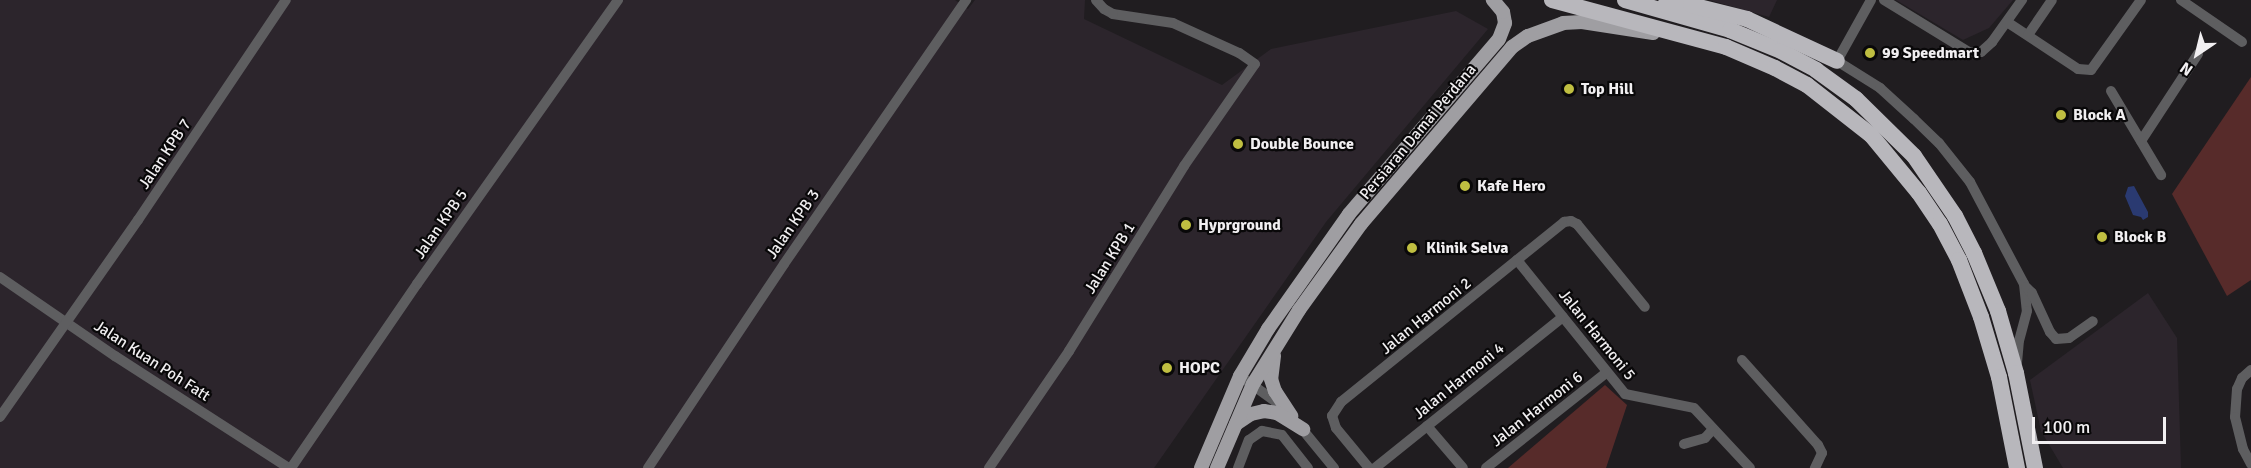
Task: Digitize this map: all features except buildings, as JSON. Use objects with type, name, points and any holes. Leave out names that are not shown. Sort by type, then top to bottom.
[{"type":"highway","points":[[1552,0],[1726,47],[1775,68],[1807,86],[1871,135],[1900,167],[1940,224],[1959,260],[1981,317],[1999,377],[2017,468]]},
{"type":"highway","points":[[1625,0],[1730,30],[1781,51],[1816,70],[1883,123],[1914,156],[1955,216],[1974,253],[1998,311],[2016,373],[2035,468]]},
{"type":"highway","points":[[1646,5],[1691,4],[1718,10],[1782,34],[1837,61]]},
{"type":"main road","name":"Persiaran Damai Perdana","points":[[1201,468],[1240,376],[1268,329],[1349,214],[1499,39],[1505,22],[1503,12],[1493,0]]},
{"type":"main road","name":"Persiaran Damai Perdana","points":[[1217,468],[1253,384],[1280,337],[1361,224],[1512,47],[1528,36],[1563,23],[1582,22],[1645,33],[1679,34]]},
{"type":"main road","points":[[1280,337],[1271,366],[1271,379],[1275,391],[1291,416]]},
{"type":"main road","points":[[1236,424],[1251,414],[1264,411],[1277,413],[1303,429]]},
{"type":"street","name":"Jalan KPB 7","points":[[0,417],[286,0]]},
{"type":"street","name":"Jalan KPB 5","points":[[290,468],[426,270],[618,0]]},
{"type":"street","name":"Jalan KPB 3","points":[[648,468],[784,264],[966,0]]},
{"type":"street","name":"Jalan KPB 1","points":[[989,468],[1069,351],[1184,166],[1255,64],[1239,53],[1173,23],[1113,14],[1104,9],[1096,0]]},
{"type":"street","points":[[1871,0],[1837,61],[1880,88],[1940,143],[1970,182],[2056,339],[2064,340],[2093,321]]},
{"type":"street","points":[[1884,0],[1969,52],[1981,52],[1992,42],[2022,0]]},
{"type":"street","points":[[2028,35],[2052,0]]},
{"type":"street","points":[[2007,22],[2078,69],[2091,69],[2141,0]]},
{"type":"street","points":[[2181,0],[2242,42]]},
{"type":"street","points":[[2141,141],[2198,54]]},
{"type":"street","points":[[2111,91],[2161,175]]},
{"type":"street","name":"Jalan Harmoni 2","points":[[1369,468],[1336,428],[1332,416],[1341,402],[1564,222],[1570,221],[1576,224],[1645,307]]},
{"type":"street","name":"Jalan Harmoni 5","points":[[1517,260],[1624,394],[1694,408],[1750,468]]},
{"type":"street","name":"Jalan Kuan Poh Fatt","points":[[0,277],[290,468]]},
{"type":"street","points":[[2016,373],[2019,340],[2027,311],[2024,284]]},
{"type":"street","points":[[2024,321],[2036,316],[2044,320]]},
{"type":"street","name":"Jalan Harmoni 4","points":[[1374,468],[1563,317]]},
{"type":"street","points":[[1742,360],[1818,445],[1822,453],[1815,468]]},
{"type":"street","points":[[2251,370],[2242,378],[2237,389],[2235,417],[2243,449],[2251,464]]},
{"type":"street","name":"Jalan Harmoni 6","points":[[1486,468],[1606,373]]},
{"type":"street","points":[[1240,376],[1291,416],[1334,468]]},
{"type":"street","points":[[1427,426],[1463,468]]},
{"type":"street","points":[[1684,444],[1705,438],[1713,429]]},
{"type":"street","points":[[1238,468],[1250,440],[1262,431],[1282,435],[1308,468]]},
{"type":"street","points":[[1300,456],[1314,444]]},
{"type":"shaded area","points":[[0,0],[955,0],[968,9],[975,0],[1085,0],[1084,19],[1222,85],[1271,49],[1456,11],[1488,29],[1326,222],[1154,468],[0,468]]},
{"type":"shaded area","points":[[1709,0],[1777,0],[1769,17]]},
{"type":"shaded area","points":[[1896,0],[2013,0],[1989,28],[1963,40]]},
{"type":"shaded area","points":[[2251,77],[2251,280],[2227,296],[2172,194]]},
{"type":"shaded area","points":[[2148,293],[2177,338],[2181,468],[2063,468],[2041,431],[2030,380]]},
{"type":"shaded area","points":[[1605,385],[1627,405],[1606,468],[1508,468]]},
{"type":"water","points":[[2134,186],[2148,212],[2148,217],[2143,220],[2133,215],[2125,196],[2128,187]]},
{"type":"place","name":"99 Speedmart","points":[[1870,53]]},
{"type":"place","name":"Top Hill","points":[[1569,89]]},
{"type":"place","name":"Block A","points":[[2061,115]]},
{"type":"place","name":"Double Bounce","points":[[1238,144]]},
{"type":"place","name":"Kafe Hero","points":[[1465,186]]},
{"type":"place","name":"Hyprground","points":[[1186,225]]},
{"type":"place","name":"Block B","points":[[2102,237]]},
{"type":"place","name":"Klinik Selva","points":[[1412,248]]},
{"type":"place","name":"HOPC","points":[[1167,368]]}]
